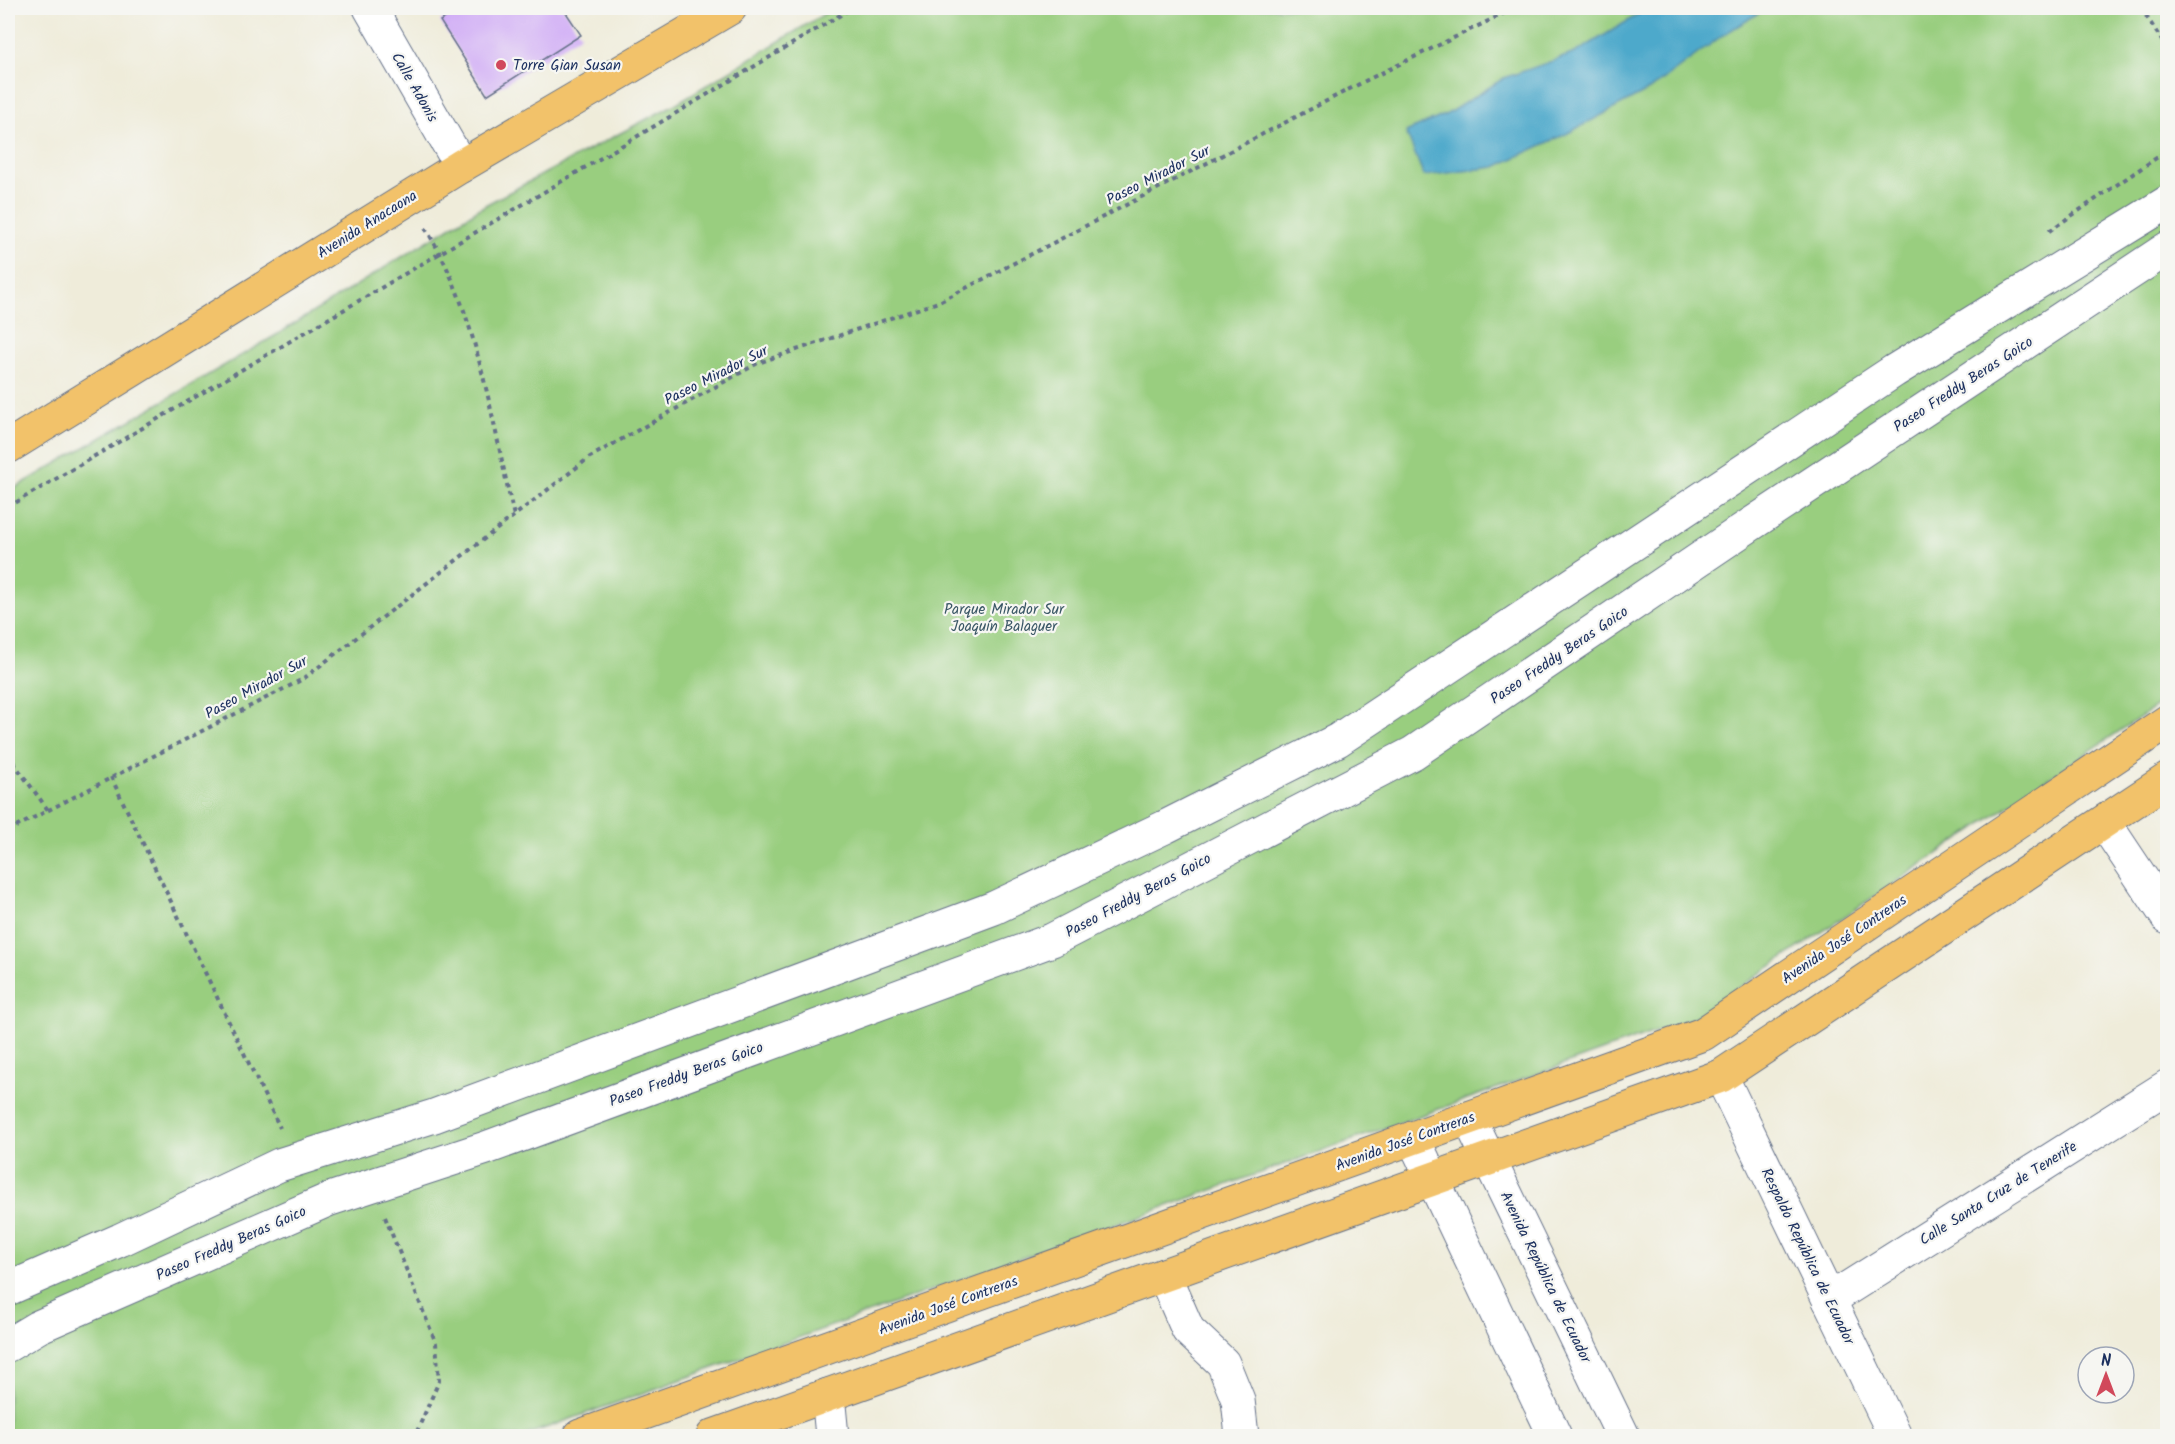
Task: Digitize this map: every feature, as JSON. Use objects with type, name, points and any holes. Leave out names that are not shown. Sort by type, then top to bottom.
[{"type":"main road","name":"Avenida Anacaona","points":[[8,447],[461,166],[730,8]]},
{"type":"main road","name":"Avenida José Contreras","points":[[580,1437],[1703,1034],[2168,721]]},
{"type":"main road","points":[[713,1437],[1721,1076],[2168,779]]},
{"type":"street","name":"Calle Adonis","points":[[370,8],[461,166]]},
{"type":"street","points":[[8,1289],[120,1240],[279,1165],[434,1116],[994,908],[1165,827],[1338,740],[1894,371],[2168,202]]},
{"type":"street","name":"Paseo Freddy Beras Goico","points":[[8,1345],[38,1327],[320,1204],[486,1148],[1052,940],[1413,753],[1740,531],[2168,248]]},
{"type":"street","points":[[2104,822],[2168,918]]},
{"type":"street","name":"Respaldo República de Ecuador","points":[[1721,1076],[1894,1437]]},
{"type":"street","name":"Calle Santa Cruz de Tenerife","points":[[1829,1300],[2168,1086]]},
{"type":"street","name":"Avenida República de Ecuador","points":[[1469,1118],[1623,1437]]},
{"type":"street","points":[[1413,1138],[1555,1437]]},
{"type":"street","points":[[1164,1275],[1188,1330],[1223,1363],[1239,1400],[1242,1437]]},
{"type":"street","points":[[828,1395],[832,1437]]},
{"type":"path","points":[[8,507],[852,8]]},
{"type":"path","name":"Paseo Mirador Sur","points":[[8,831],[303,679],[590,457],[758,363],[941,301],[1367,80],[1515,8]]},
{"type":"path","points":[[2141,8],[2168,50]]},
{"type":"path","points":[[2049,231],[2168,150]]},
{"type":"path","points":[[406,200],[441,252],[471,336],[514,516]]},
{"type":"path","points":[[2168,477],[2163,532],[2168,543]]},
{"type":"path","points":[[8,755],[48,810]]},
{"type":"path","points":[[111,777],[281,1131]]},
{"type":"path","points":[[372,1185],[436,1343],[439,1381],[415,1437]]},
{"type":"green space","name":"Parque Mirador Sur Joaquín Balaguer","points":[[834,8],[2167,8],[2167,699],[1694,1018],[523,1436],[8,1436],[8,492],[278,334],[487,204],[677,103]]},
{"type":"water","points":[[1649,8],[1767,8],[1723,35],[1649,90],[1566,134],[1495,167],[1424,176],[1406,132],[1447,114],[1504,78],[1575,53]]},
{"type":"building","name":"Torre Gian Susan","points":[[462,8],[563,8],[581,35],[487,95],[440,21]]},
{"type":"place","name":"Torre Gian Susan","points":[[501,65]]}]
